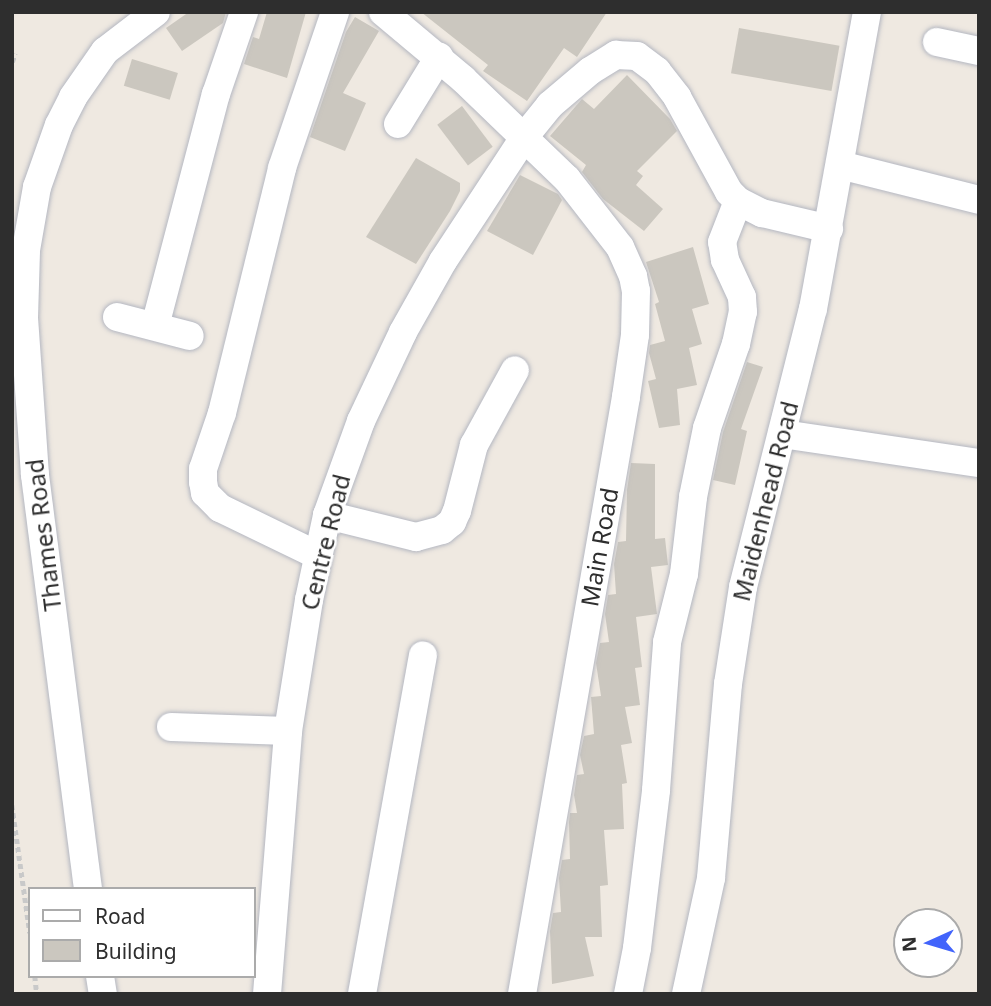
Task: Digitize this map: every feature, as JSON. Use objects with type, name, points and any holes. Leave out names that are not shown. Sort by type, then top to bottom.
[{"type":"street","name":"Thames Road","points":[[88,887],[35,475],[24,318],[26,250],[37,187],[59,125],[73,97],[105,51],[156,12]]},
{"type":"street","points":[[155,326],[213,105],[244,12]]},
{"type":"street","points":[[317,555],[220,508],[205,493],[203,469],[225,404],[282,168],[335,12]]},
{"type":"street","points":[[383,12],[439,57],[526,136]]},
{"type":"street","name":"Maidenhead Road","points":[[686,994],[711,878],[736,624],[829,229],[867,12]]},
{"type":"street","points":[[937,42],[979,51]]},
{"type":"street","name":"Centre Road","points":[[267,994],[288,731],[317,555],[327,515],[361,421],[404,332],[449,251],[526,136],[550,105],[590,71],[616,55],[637,56],[657,71],[677,97],[729,192],[738,201]]},
{"type":"street","points":[[398,124],[439,57]]},
{"type":"street","name":"Main Road","points":[[522,994],[626,397],[637,307],[634,276],[620,247],[567,178],[526,136]]},
{"type":"street","points":[[840,165],[979,200]]},
{"type":"street","points":[[628,994],[637,948],[656,790],[667,642],[684,574],[693,498],[707,428],[736,344],[743,312],[742,297],[725,260],[722,242],[738,201],[762,213],[829,229]]},
{"type":"street","points":[[117,317],[190,335]]},
{"type":"street","points":[[327,515],[416,537],[429,537],[442,530],[452,522],[457,511],[474,445],[515,370]]},
{"type":"street","points":[[782,434],[979,463]]},
{"type":"street","points":[[362,994],[423,655]]},
{"type":"street","points":[[171,727],[288,731]]},
{"type":"path","points":[[12,62],[15,54]]},
{"type":"path","points":[[12,805],[28,919]]},
{"type":"building","points":[[189,12],[226,12],[223,23],[182,51],[166,28]]},
{"type":"building","points":[[267,12],[306,12],[287,78],[244,64],[253,37],[259,39]]},
{"type":"building","points":[[421,12],[607,12],[577,57],[564,48],[527,101],[483,71],[488,65]]},
{"type":"building","points":[[355,17],[379,31],[343,93],[366,103],[345,151],[310,137],[346,32]]},
{"type":"building","points":[[739,28],[839,46],[831,91],[731,73]]},
{"type":"building","points":[[132,59],[178,73],[170,100],[124,86]]},
{"type":"building","points":[[627,75],[670,119],[677,131],[637,171],[643,176],[636,185],[663,209],[644,231],[603,199],[582,172],[586,165],[550,136],[582,99],[594,109]]},
{"type":"building","points":[[462,106],[493,147],[468,165],[437,125]]},
{"type":"building","points":[[416,158],[460,183],[460,191],[416,264],[366,237]]},
{"type":"building","points":[[520,175],[558,194],[562,200],[533,255],[487,231]]},
{"type":"building","points":[[693,247],[709,304],[692,309],[702,344],[689,348],[697,385],[677,389],[680,425],[659,428],[648,381],[656,379],[649,353],[650,345],[665,341],[655,304],[659,302],[646,262]]},
{"type":"building","points":[[747,362],[763,367],[741,429],[747,431],[735,485],[713,480],[723,432]]},
{"type":"building","points":[[631,463],[655,464],[655,539],[665,538],[668,565],[651,567],[657,614],[636,617],[642,667],[635,668],[640,705],[625,707],[632,743],[621,745],[627,783],[622,784],[624,829],[604,830],[608,885],[600,886],[602,937],[585,937],[594,976],[552,984],[550,931],[553,913],[561,912],[559,878],[562,860],[570,859],[570,813],[577,813],[574,795],[577,775],[584,774],[580,755],[584,736],[594,734],[591,697],[601,696],[596,663],[600,643],[609,642],[605,614],[608,595],[616,594],[614,564],[618,542],[626,541],[627,490]]}]
